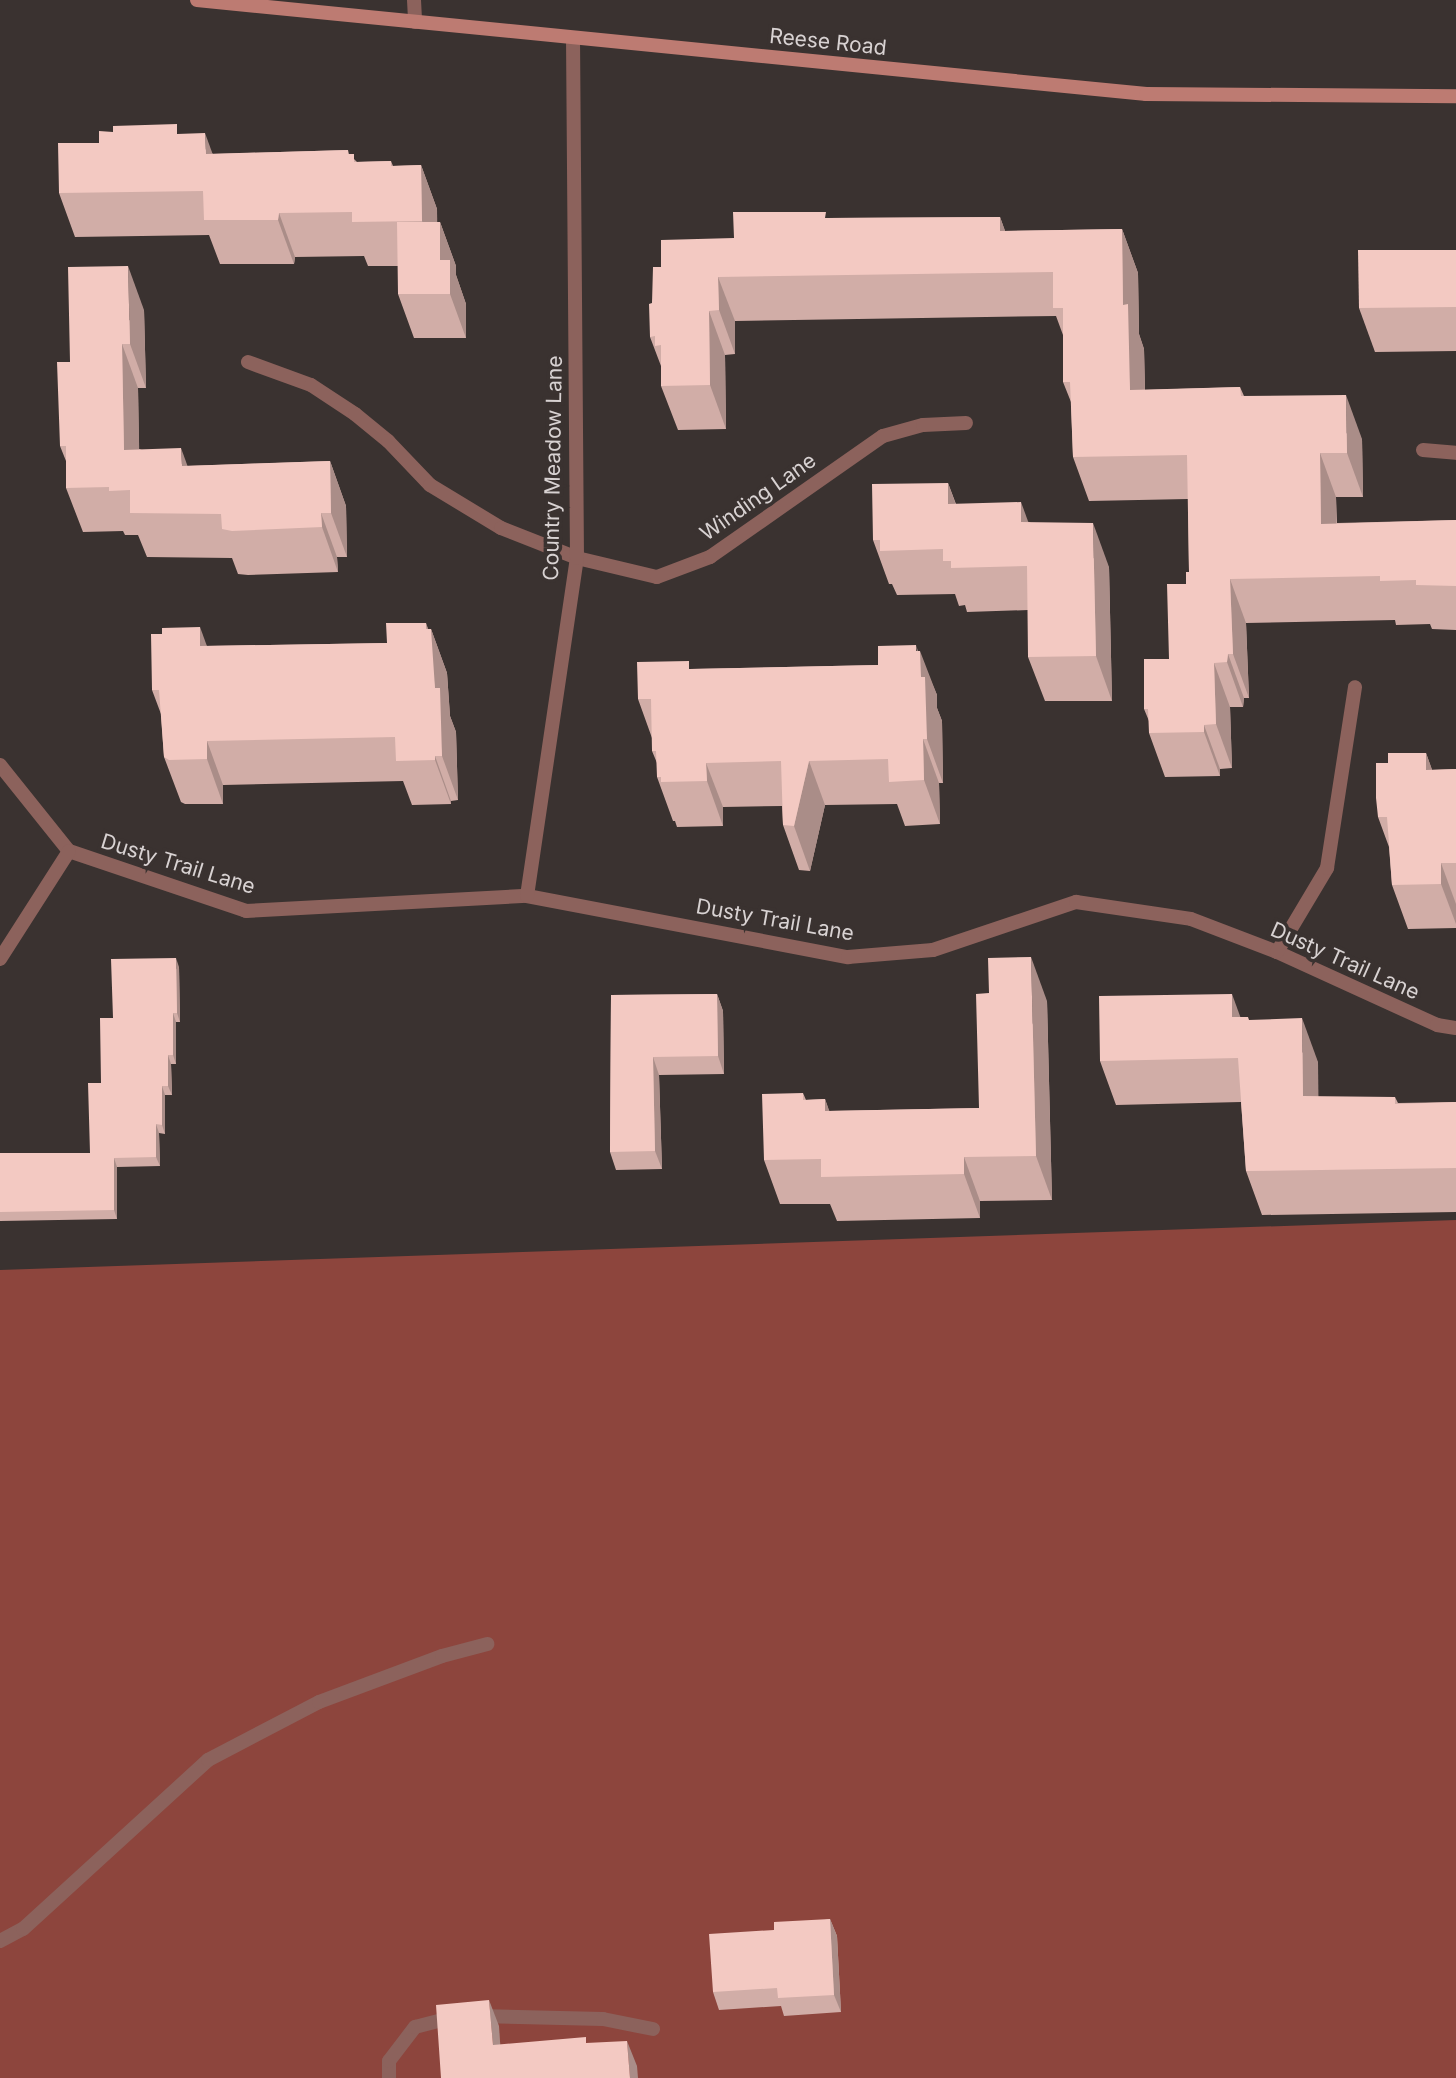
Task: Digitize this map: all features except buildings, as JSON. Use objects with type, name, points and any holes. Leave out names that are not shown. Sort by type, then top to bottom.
[{"type":"main road","name":"Reese Road","points":[[197,0],[1146,94],[1456,96]]},
{"type":"street","points":[[414,0],[415,22]]},
{"type":"street","name":"Country Meadow Lane","points":[[527,896],[577,558],[573,38]]},
{"type":"street","name":"Winding Lane","points":[[248,362],[311,385],[322,392],[388,441],[430,485],[489,521],[577,558],[657,577],[710,557],[883,436],[923,425],[966,422]]},
{"type":"street","points":[[1423,450],[1456,453]]},
{"type":"street","points":[[1277,952],[1327,868],[1355,687]]},
{"type":"street","points":[[0,765],[69,851],[0,959]]},
{"type":"street","name":"Dusty Trail Lane","points":[[69,851],[246,911],[527,896],[848,957],[933,950],[1076,902],[1191,919],[1277,952],[1437,1025],[1456,1028]]},
{"type":"street","points":[[0,1941],[23,1929],[208,1760],[319,1702],[442,1656],[487,1644]]},
{"type":"street","points":[[389,2078],[389,2061],[415,2027],[451,2017],[523,2015],[603,2019],[653,2029]]},
{"type":"shaded area","points":[[1456,1220],[1456,2078],[0,2078],[0,1270]]}]
